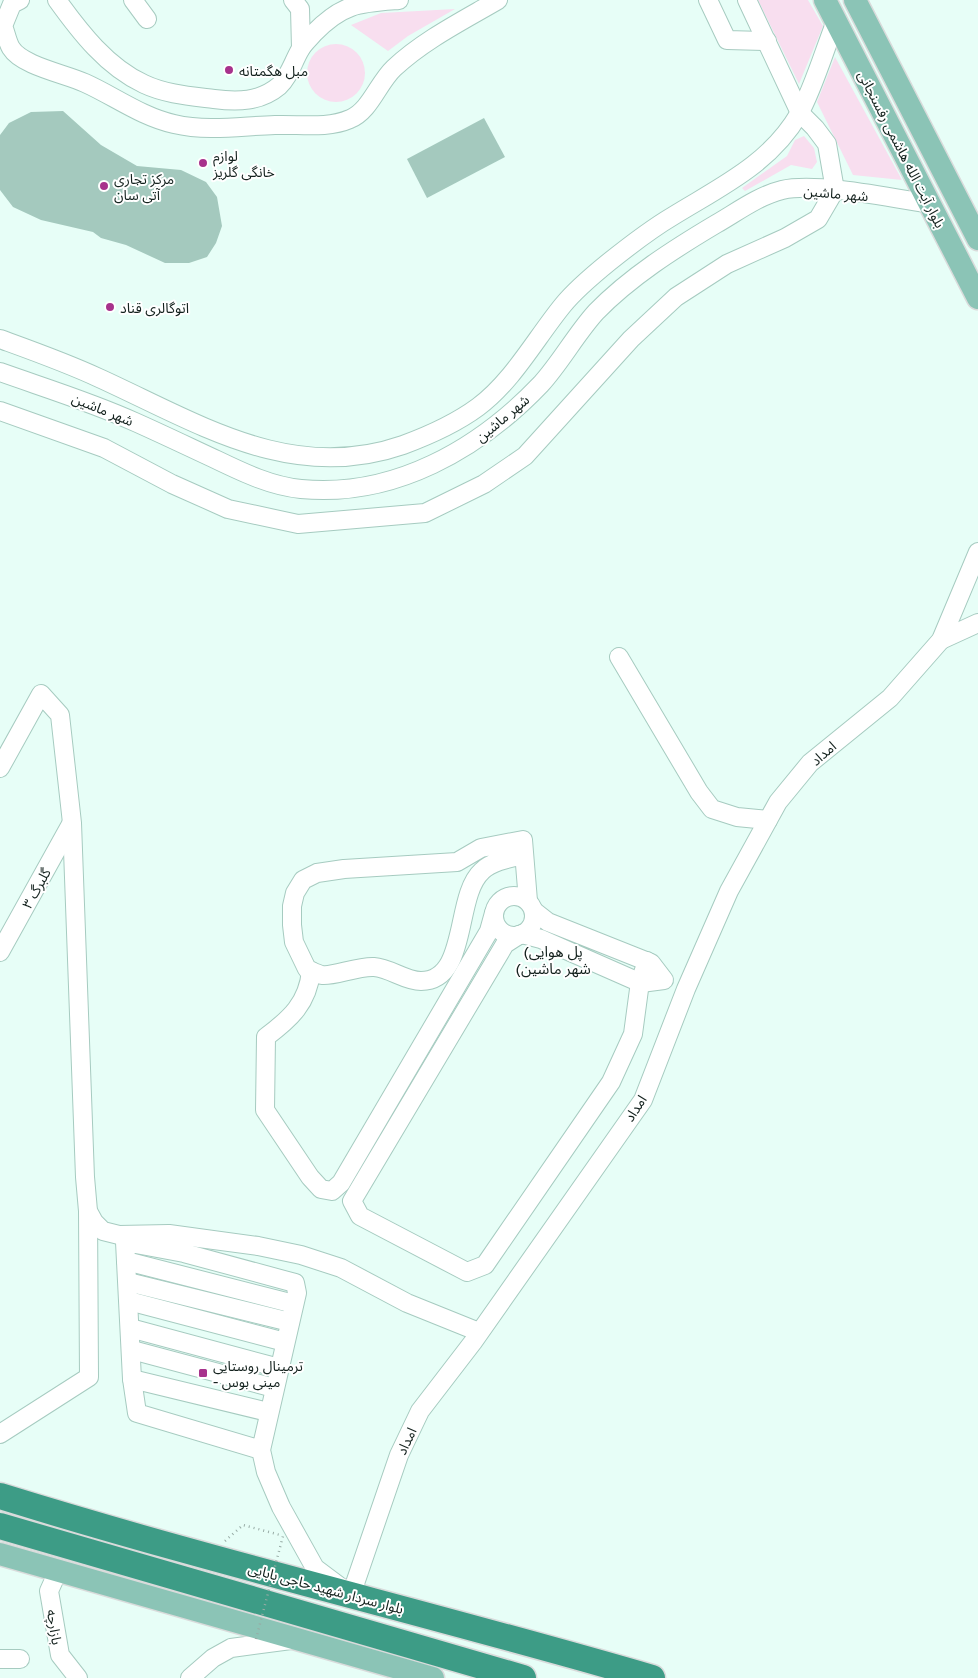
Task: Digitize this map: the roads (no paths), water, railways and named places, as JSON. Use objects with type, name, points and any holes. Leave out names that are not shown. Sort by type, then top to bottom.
[{"type":"highway","name":"بلوار سردار شهید حاجی بابایی","points":[[0,1496],[109,1529],[519,1639],[652,1678]]},
{"type":"highway","points":[[0,1526],[524,1678]]},
{"type":"main road","name":"بلوار آیت الله هاشمی رفسنجانی","points":[[825,0],[978,298]]},
{"type":"main road","name":"بلوار آیت الله هاشمی رفسنجانی","points":[[855,0],[978,239]]},
{"type":"main road","points":[[58,1571],[70,1546]]},
{"type":"main road","points":[[0,1554],[433,1678]]},
{"type":"street","points":[[20,0],[12,4],[3,26],[11,49],[32,64],[84,82],[139,110],[172,124],[200,128],[239,129],[273,125],[327,125],[353,118],[365,107],[392,70],[414,51],[498,0]]},
{"type":"street","points":[[57,0],[80,32],[111,62],[143,84],[182,96],[246,101],[264,96],[279,86],[290,72],[300,48],[300,9],[293,0]]},
{"type":"street","points":[[133,0],[147,19]]},
{"type":"street","points":[[300,48],[337,12],[360,3],[399,0]]},
{"type":"street","points":[[708,0],[727,40],[767,42]]},
{"type":"street","points":[[0,411],[104,448],[172,484],[228,509],[298,524],[424,513],[484,484],[525,456],[630,339],[676,297],[727,264],[785,238],[818,219],[835,190],[827,144],[800,113],[747,0]]},
{"type":"street","name":"شهر ماشین","points":[[0,340],[95,376],[226,438],[257,448],[312,458],[344,458],[381,452],[452,425],[481,405],[509,375],[565,302],[584,282],[670,218],[749,170],[785,134],[800,113],[836,21]]},
{"type":"street","name":"شهر ماشین","points":[[0,372],[79,399],[131,420],[262,481],[281,487],[331,491],[386,482],[456,453],[488,434],[542,382],[595,314],[619,291],[706,230],[772,194],[785,190],[835,190],[930,204]]},
{"type":"street","points":[[941,640],[978,552]]},
{"type":"street","points":[[941,640],[978,623]]},
{"type":"street","name":"امداد","points":[[351,1595],[399,1455],[420,1411],[479,1332],[643,1100],[686,989],[729,891],[778,802],[810,763],[890,698],[941,640]]},
{"type":"street","points":[[619,657],[698,792],[712,809],[737,817],[768,820]]},
{"type":"street","points":[[0,768],[41,694],[60,715],[72,823],[85,1177],[88,1211],[90,1377],[0,1434]]},
{"type":"street","name":"گلبرگ ۳","points":[[0,952],[72,823]]},
{"type":"street","points":[[524,855],[502,860],[482,871],[472,887],[463,910],[461,934],[445,970],[434,978],[420,981],[382,968],[366,966],[323,976],[307,969],[294,942],[292,925],[294,900],[303,880],[317,872],[457,862],[480,848],[523,840],[532,925],[521,935],[505,944],[358,1191],[352,1202],[360,1216],[467,1272],[485,1264],[611,1082],[633,1034],[640,982],[647,961]]},
{"type":"street","points":[[311,971],[310,986],[291,1018],[266,1037],[265,1110],[310,1177],[321,1189],[332,1191],[341,1183],[490,931],[494,913],[499,902],[510,896],[516,896],[531,906],[548,922],[651,963],[664,980]]},
{"type":"street","points":[[494,913],[494,919],[500,931],[512,936],[521,935],[541,939],[640,982],[664,980],[686,989]]},
{"type":"street","points":[[341,1183],[347,1194],[358,1191]]},
{"type":"street","points":[[88,1211],[94,1222],[103,1231],[119,1235],[169,1234],[258,1246],[301,1255],[342,1268],[408,1303],[479,1332]]},
{"type":"street","points":[[261,1450],[137,1413],[132,1379],[125,1242],[193,1256],[295,1283],[294,1304],[268,1412],[261,1450],[266,1472],[282,1507],[315,1568],[351,1595]]},
{"type":"street","points":[[128,1282],[290,1322]]},
{"type":"street","points":[[129,1302],[285,1342]]},
{"type":"street","points":[[130,1328],[279,1368]]},
{"type":"street","points":[[132,1350],[274,1388]]},
{"type":"street","points":[[132,1379],[268,1412]]},
{"type":"street","name":"بازارچه","points":[[58,1571],[49,1592],[60,1655],[78,1678]]},
{"type":"street","points":[[194,1678],[214,1658],[231,1648],[296,1639]]},
{"type":"street","points":[[0,1658],[20,1659]]},
{"type":"place","name":"مبل هگمتانه","points":[[229,70]]},
{"type":"place","name":"لوازم خانگی گلریز","points":[[203,163]]},
{"type":"place","name":"مرکز تجاری آتی سان","points":[[104,186]]},
{"type":"place","name":"اتوگالری قناد","points":[[110,307]]},
{"type":"place","name":"ترمینال روستایی - مینی بوس","points":[[203,1373]]},
{"type":"district","name":"(پل هوایی (شهر ماشین","points":[[553,960]]}]
